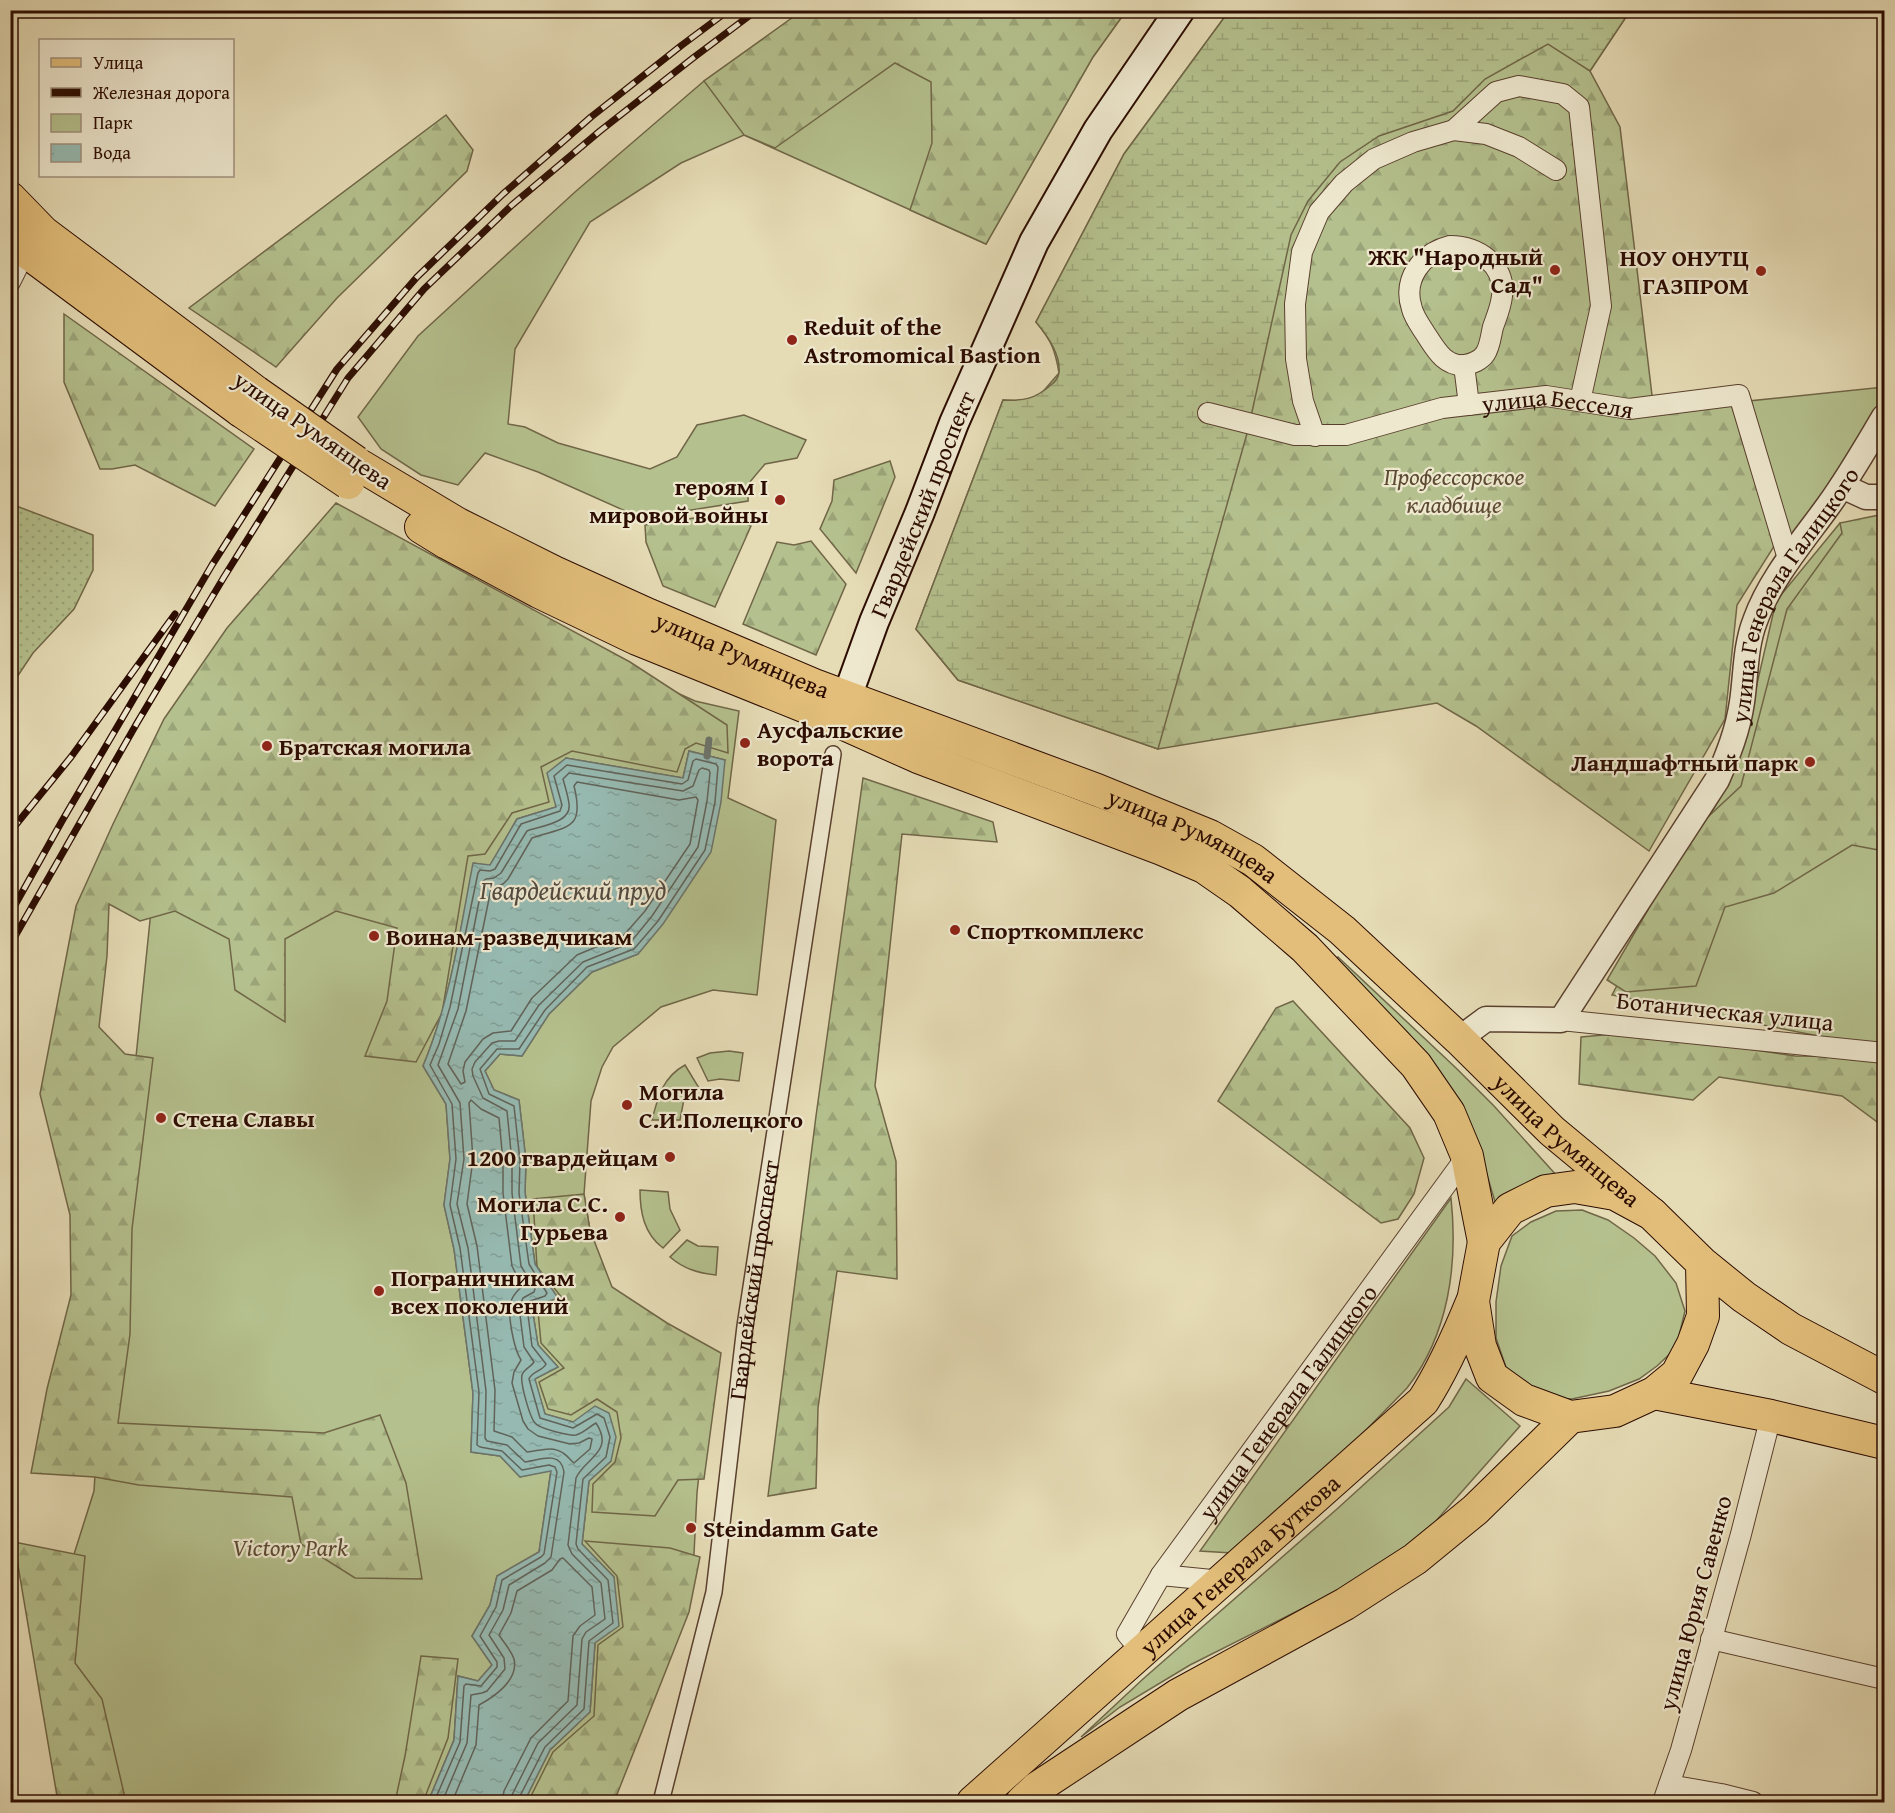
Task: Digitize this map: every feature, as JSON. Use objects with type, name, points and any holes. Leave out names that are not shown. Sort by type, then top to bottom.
[{"type":"main road","name":"Гвардейский проспект","points":[[843,710],[874,622],[954,423],[1034,242],[1098,130],[1180,10]]},
{"type":"main road","name":"улица Румянцева","points":[[10,198],[43,232],[248,401]]},
{"type":"main road","name":"улица Румянцева","points":[[19,243],[355,474],[554,573],[680,629],[843,710],[918,757],[1204,867],[1240,892],[1305,948],[1416,1065],[1449,1113],[1467,1156],[1484,1242]]},
{"type":"main road","name":"улица Румянцева","points":[[843,710],[1097,790],[1210,836],[1253,860],[1342,930],[1459,1039],[1552,1131],[1652,1214]]},
{"type":"main road","points":[[1702,1263],[1703,1316],[1693,1344],[1677,1374],[1654,1393],[1615,1411],[1570,1417],[1524,1400],[1492,1377],[1480,1346],[1473,1301],[1484,1242],[1510,1209],[1546,1191],[1575,1187],[1615,1194],[1652,1214],[1702,1263],[1744,1297],[1791,1329],[1884,1378]]},
{"type":"main road","name":"улица Генерала Буткова","points":[[973,1803],[1423,1401],[1457,1339],[1473,1301]]},
{"type":"main road","points":[[1654,1393],[1771,1416],[1884,1443]]},
{"type":"main road","points":[[1022,1803],[1037,1788],[1178,1695],[1345,1604],[1415,1559],[1475,1510],[1570,1417]]},
{"type":"street","points":[[1454,130],[1496,92],[1519,86],[1563,94],[1579,107],[1600,306],[1580,401]]},
{"type":"street","points":[[1315,436],[1303,401],[1296,359],[1295,304],[1302,252],[1319,212],[1344,183],[1374,159],[1413,142],[1454,130],[1486,134],[1519,147],[1556,170]]},
{"type":"street","points":[[10,282],[20,262],[19,243]]},
{"type":"street","points":[[1450,246],[1473,249],[1484,256],[1493,264],[1502,286],[1502,297],[1486,353],[1472,363],[1464,365],[1455,364],[1439,355],[1417,320],[1411,308],[1409,296],[1413,273],[1420,263],[1438,249],[1450,246]]},
{"type":"street","points":[[1464,365],[1469,405]]},
{"type":"street","name":"улица Бесселя","points":[[1208,413],[1295,435],[1346,435],[1442,408],[1546,396],[1629,409],[1739,394],[1789,562]]},
{"type":"street","name":"улица Генерала Галицкого","points":[[1561,1020],[1717,780],[1736,730],[1742,704],[1748,648],[1754,622],[1764,599],[1842,486],[1884,417]]},
{"type":"street","points":[[1842,486],[1866,497],[1884,497]]},
{"type":"street","name":"Гвардейский проспект","points":[[661,1803],[714,1592],[746,1319],[833,754]]},
{"type":"street","points":[[1459,1039],[1486,1019],[1561,1020]]},
{"type":"street","name":"Ботаническая улица","points":[[1561,1020],[1884,1053]]},
{"type":"street","name":"улица Генерала Галицкого","points":[[1142,1652],[1127,1634],[1161,1575],[1467,1156]]},
{"type":"street","name":"улица Юрия Савенко","points":[[1666,1794],[1681,1750],[1741,1534],[1771,1416]]},
{"type":"street","points":[[1161,1575],[1222,1581]]},
{"type":"street","points":[[1711,1639],[1884,1679]]},
{"type":"street","points":[[1666,1794],[1721,1794],[1753,1803]]},
{"type":"green space","points":[[803,10],[1126,11],[1093,57],[986,244],[910,210],[932,143],[931,82],[895,63],[775,148],[744,135],[704,81]]},
{"type":"green space","points":[[803,11],[1126,11],[1093,57],[986,244],[744,135],[681,163],[590,222],[515,349],[508,424],[525,427],[558,443],[650,469],[677,457],[697,425],[744,415],[806,440],[797,458],[765,464],[749,483],[748,501],[641,518],[538,472],[485,453],[458,485],[421,475],[381,449],[358,417],[418,336],[575,192],[704,81]]},
{"type":"green space","name":"Профессорское кладбище","points":[[1229,11],[1630,11],[1590,71],[1620,127],[1654,412],[1731,404],[1778,540],[1737,605],[1725,719],[1649,851],[1476,726],[1437,703],[1158,749],[958,680],[916,629],[1003,400],[1022,401],[1040,395],[1059,373],[1052,345],[1036,322],[1124,154]]},
{"type":"green space","points":[[1229,11],[1630,11],[1590,71],[1548,44],[1485,79],[1453,111],[1379,136],[1340,162],[1308,201],[1291,235],[1248,430],[1158,749],[958,680],[916,629],[1003,400],[1034,396],[1045,390],[1058,377],[1059,366],[1056,352],[1036,322],[1124,154]]},
{"type":"green space","points":[[446,115],[473,150],[467,171],[337,298],[276,367],[189,308]]},
{"type":"green space","points":[[64,314],[254,449],[215,506],[135,465],[100,469],[64,382]]},
{"type":"green space","points":[[1884,387],[1884,405],[1791,543],[1749,401]]},
{"type":"green space","points":[[890,461],[895,477],[856,573],[820,529],[832,501],[834,480]]},
{"type":"green space","points":[[336,503],[630,662],[727,725],[728,753],[696,743],[685,749],[677,772],[572,751],[541,767],[549,802],[512,813],[485,854],[468,856],[442,1013],[416,1062],[365,1056],[387,1001],[397,928],[336,911],[285,939],[285,1022],[235,990],[229,939],[175,911],[140,921],[109,904],[107,956],[99,1027],[125,1054],[153,1058],[132,1229],[130,1334],[118,1423],[324,1433],[380,1415],[406,1483],[422,1579],[355,1578],[301,1544],[292,1497],[139,1485],[95,1477],[31,1473],[47,1389],[71,1295],[70,1215],[40,1094],[76,906],[164,719],[227,628]]},
{"type":"green space","points":[[11,504],[93,535],[93,570],[74,609],[33,653],[11,686]]},
{"type":"green space","points":[[737,512],[742,522],[751,526],[715,607],[663,586],[646,542],[645,525]]},
{"type":"green space","name":"Ландшафтный парк","points":[[1884,514],[1884,851],[1852,845],[1774,893],[1725,907],[1696,986],[1626,992],[1607,980],[1695,829],[1741,786],[1787,609],[1842,533],[1840,523]]},
{"type":"green space","name":"Ландшафтный парк","points":[[1884,521],[1884,1049],[1612,995],[1688,852],[1723,793],[1746,732],[1776,601],[1840,523]]},
{"type":"green space","points":[[811,541],[846,584],[816,655],[743,624],[777,542],[794,545]]},
{"type":"green space","name":"Victory Park","points":[[613,664],[695,701],[739,711],[728,798],[776,820],[757,995],[713,990],[661,1007],[613,1047],[602,1067],[591,1101],[584,1194],[590,1230],[608,1289],[712,1356],[687,1608],[607,1802],[524,1802],[550,1750],[590,1712],[595,1643],[614,1577],[582,1544],[589,1481],[611,1461],[573,1422],[545,1414],[534,1379],[558,1367],[538,1345],[532,1307],[558,1298],[535,1264],[525,1192],[526,1161],[519,1100],[494,1090],[485,1071],[500,1054],[522,1056],[549,1014],[592,972],[638,954],[725,760],[689,751],[683,778],[566,758],[556,807],[517,819],[490,866],[474,863],[447,992],[423,1066],[446,1104],[450,1159],[444,1205],[454,1249],[473,1393],[471,1452],[500,1456],[520,1477],[551,1470],[539,1552],[497,1576],[490,1605],[472,1636],[492,1665],[478,1681],[458,1676],[454,1740],[428,1802],[68,1802],[57,1608],[94,1491],[98,1427],[156,862]]},
{"type":"green space","points":[[863,778],[993,822],[997,842],[902,834],[875,1086],[896,1161],[897,1279],[837,1271],[818,1408],[816,1488],[768,1496],[816,1116]]},
{"type":"green space","points":[[1338,957],[1494,1106],[1558,1177],[1496,1205],[1478,1145],[1334,959]]},
{"type":"green space","points":[[1293,1001],[1410,1128],[1424,1158],[1414,1194],[1398,1219],[1381,1223],[1218,1101],[1276,1008]]},
{"type":"green space","points":[[1637,1032],[1795,1056],[1884,1057],[1884,1127],[1842,1096],[1719,1077],[1693,1100],[1579,1084],[1581,1037]]},
{"type":"green space","points":[[729,1051],[743,1053],[739,1081],[720,1079],[708,1081],[697,1058],[710,1053]]},
{"type":"green space","points":[[685,1065],[699,1088],[684,1099],[680,1120],[652,1120],[659,1095],[666,1081]]},
{"type":"green space","points":[[640,1190],[668,1192],[670,1209],[680,1230],[663,1248],[651,1236],[644,1222]]},
{"type":"green space","points":[[584,1194],[590,1230],[612,1287],[667,1323],[721,1353],[704,1479],[678,1480],[655,1516],[592,1512],[593,1484],[615,1462],[621,1438],[617,1412],[597,1399],[571,1415],[548,1409],[539,1382],[564,1368],[541,1343],[538,1311],[563,1299],[537,1267],[533,1199]]},
{"type":"green space","points":[[1451,1198],[1453,1248],[1447,1297],[1433,1345],[1407,1388],[1327,1470],[1232,1553],[1200,1551]]},
{"type":"green space","points":[[1582,1210],[1608,1220],[1655,1256],[1676,1283],[1685,1311],[1676,1348],[1639,1379],[1609,1391],[1572,1399],[1540,1397],[1509,1376],[1496,1338],[1496,1302],[1501,1266],[1512,1236],[1531,1222],[1556,1211]]},
{"type":"green space","points":[[687,1240],[698,1246],[718,1247],[716,1275],[691,1270],[670,1257]]},
{"type":"green space","points":[[1466,1379],[1520,1426],[1435,1522],[1357,1581],[1190,1665],[1120,1707],[1081,1737],[1449,1407]]},
{"type":"green space","points":[[585,1541],[670,1548],[700,1557],[689,1612],[614,1802],[528,1802],[553,1752],[594,1716],[598,1645],[623,1627],[617,1576]]},
{"type":"green space","points":[[14,1542],[85,1556],[75,1663],[102,1699],[126,1802],[58,1802]]},
{"type":"green space","points":[[421,1656],[458,1659],[448,1738],[423,1802],[395,1802],[405,1756]]},
{"type":"water","name":"Гвардейский пруд","points":[[689,751],[725,760],[721,802],[711,852],[663,924],[638,954],[592,972],[549,1014],[522,1056],[500,1054],[485,1071],[494,1090],[519,1100],[526,1161],[525,1192],[535,1264],[558,1298],[532,1307],[538,1345],[558,1367],[535,1379],[545,1414],[573,1422],[595,1406],[609,1413],[616,1437],[611,1461],[589,1481],[582,1544],[614,1577],[619,1626],[595,1643],[590,1712],[550,1750],[524,1802],[428,1802],[454,1740],[458,1676],[478,1681],[492,1665],[472,1636],[490,1605],[497,1576],[539,1552],[551,1471],[520,1477],[500,1456],[471,1452],[473,1393],[454,1249],[444,1205],[450,1159],[446,1104],[423,1066],[447,992],[473,863],[490,865],[517,819],[556,807],[547,773],[566,758],[683,778]]},
{"type":"waterway","points":[[707,756],[709,740]]},
{"type":"railway","points":[[10,914],[212,565],[337,369],[417,277],[503,194],[591,117],[729,10]]},
{"type":"railway","points":[[10,945],[137,723],[224,577],[348,378],[424,289],[512,205],[600,131],[757,10]]},
{"type":"railway","points":[[10,832],[71,757],[175,614]]},
{"type":"place","name":"ЖК \"Народный Сад\"","points":[[1555,270]]},
{"type":"place","name":"НОУ ОНУТЦ ГАЗПРОМ","points":[[1761,271]]},
{"type":"place","name":"Reduit of the Astromomical Bastion","points":[[792,340]]},
{"type":"place","name":"героям I мировой войны","points":[[780,500]]},
{"type":"place","name":"Аусфальские ворота","points":[[745,743]]},
{"type":"place","name":"Братская могила","points":[[267,746]]},
{"type":"place","name":"Ландшафтный парк","points":[[1810,762]]},
{"type":"place","name":"Спорткомплекс","points":[[955,930]]},
{"type":"place","name":"Воинам-разведчикам","points":[[374,936]]},
{"type":"place","name":"Могила С.И.Полецкого","points":[[627,1105]]},
{"type":"place","name":"Стена Славы","points":[[161,1118]]},
{"type":"place","name":"1200 гвардейцам","points":[[670,1157]]},
{"type":"place","name":"Могила С.С. Гурьева","points":[[620,1217]]},
{"type":"place","name":"Пограничникам всех поколений","points":[[379,1291]]},
{"type":"place","name":"Steindamm Gate","points":[[691,1528]]}]
